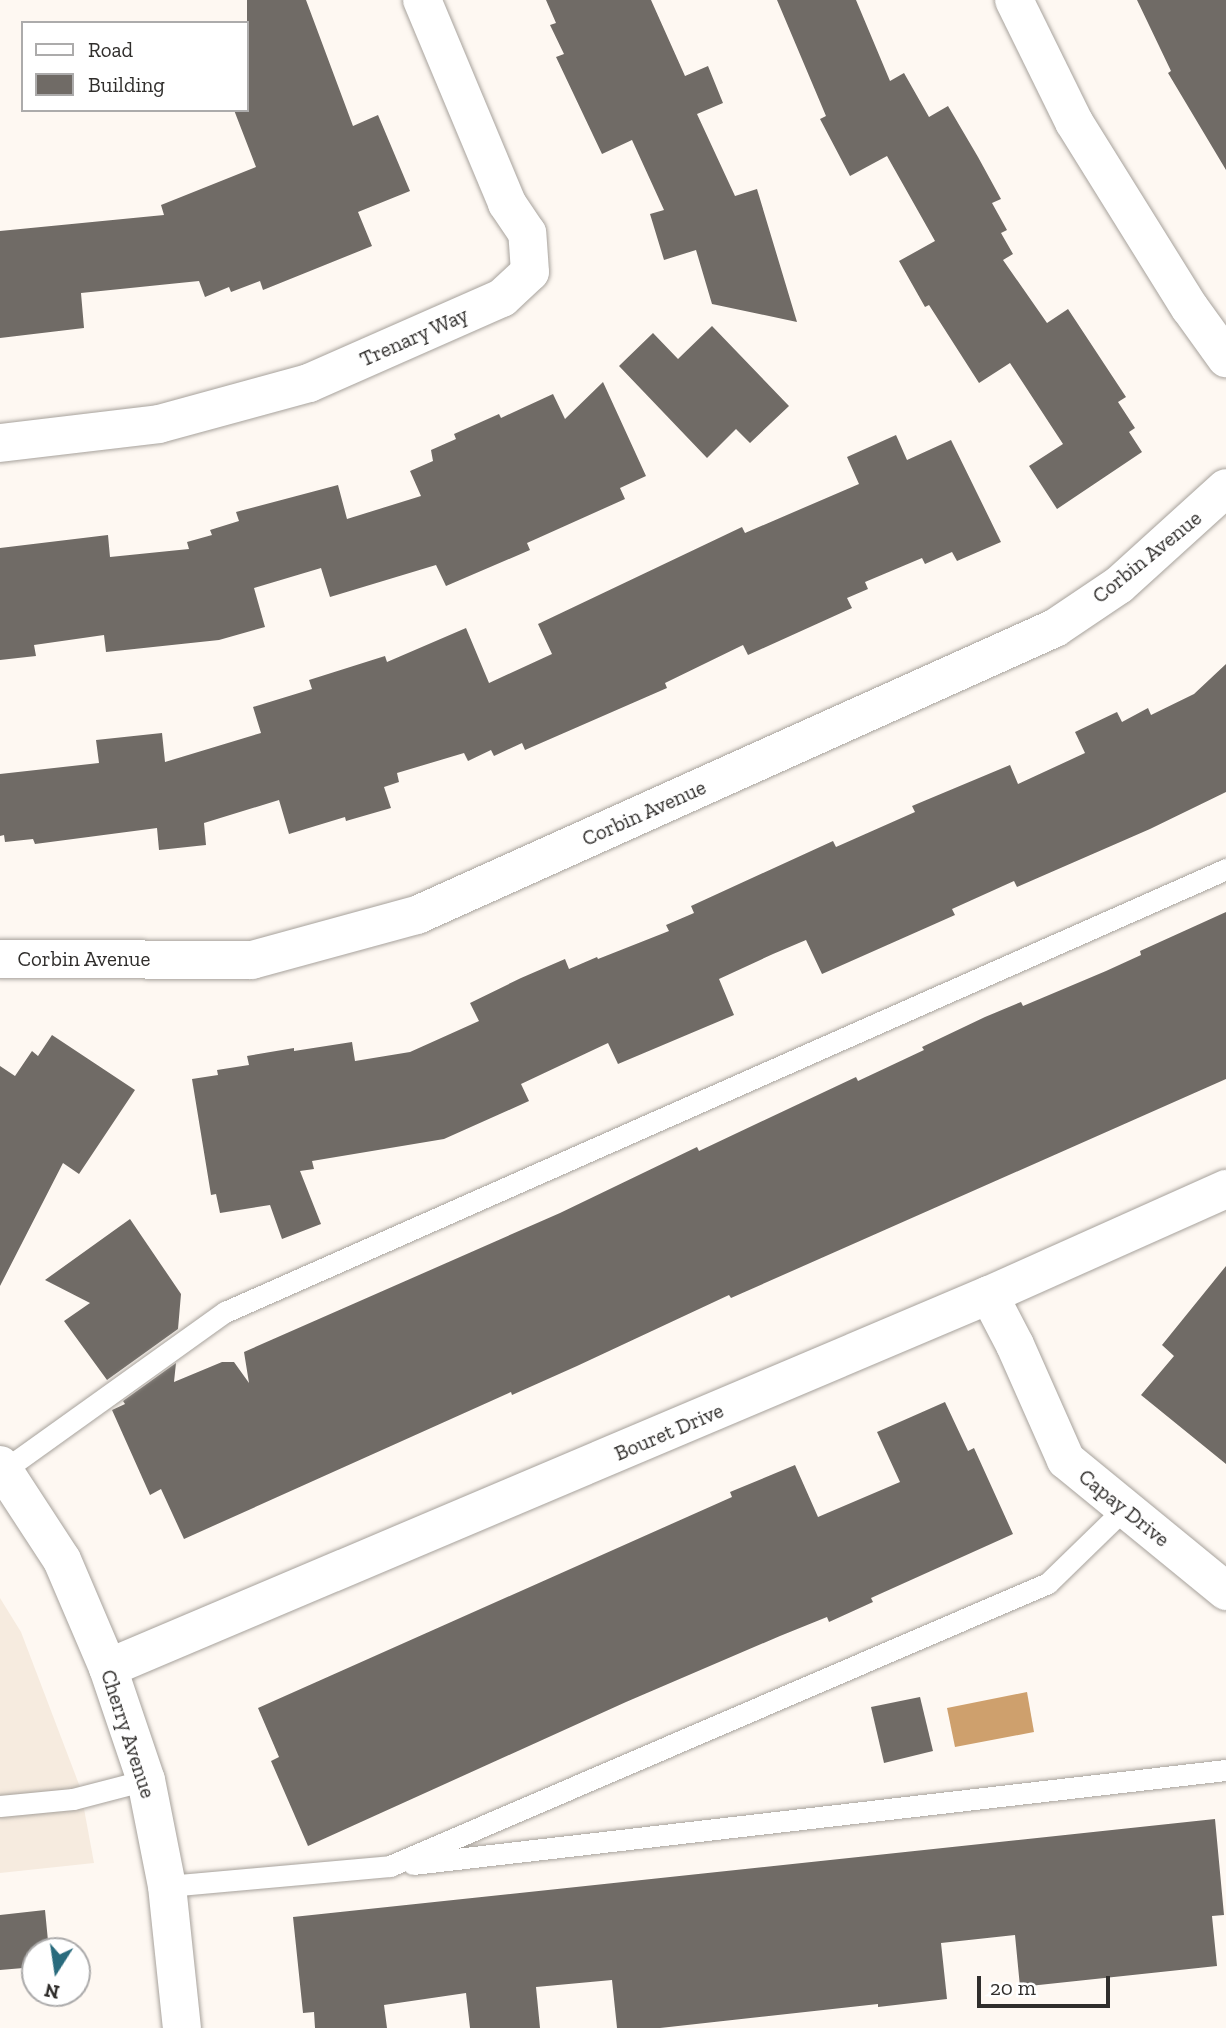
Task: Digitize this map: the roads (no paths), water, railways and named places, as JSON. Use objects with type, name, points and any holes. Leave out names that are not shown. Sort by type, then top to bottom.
[{"type":"street","name":"Trenary Way","points":[[0,443],[159,424],[309,383],[502,298],[530,272],[527,233],[507,203],[422,0]]},
{"type":"street","points":[[1014,0],[1074,121],[1190,308],[1226,358]]},
{"type":"street","name":"Corbin Avenue","points":[[0,959],[253,960],[416,915],[1055,628],[1119,585],[1226,488]]},
{"type":"street","name":"Bouret Drive","points":[[108,1668],[989,1295],[1226,1189]]},
{"type":"street","name":"Capay Drive","points":[[989,1295],[1016,1345],[1066,1461],[1226,1591]]},
{"type":"street","name":"Cherry Avenue","points":[[2,1468],[62,1560],[108,1668],[146,1780],[167,1886],[183,2028]]},
{"type":"lane","points":[[2,1468],[225,1312],[1226,869]]},
{"type":"lane","points":[[390,1866],[1048,1583],[1125,1508]]},
{"type":"lane","points":[[167,1886],[390,1866],[1226,1770]]},
{"type":"lane","points":[[0,1806],[74,1799],[146,1780]]}]
